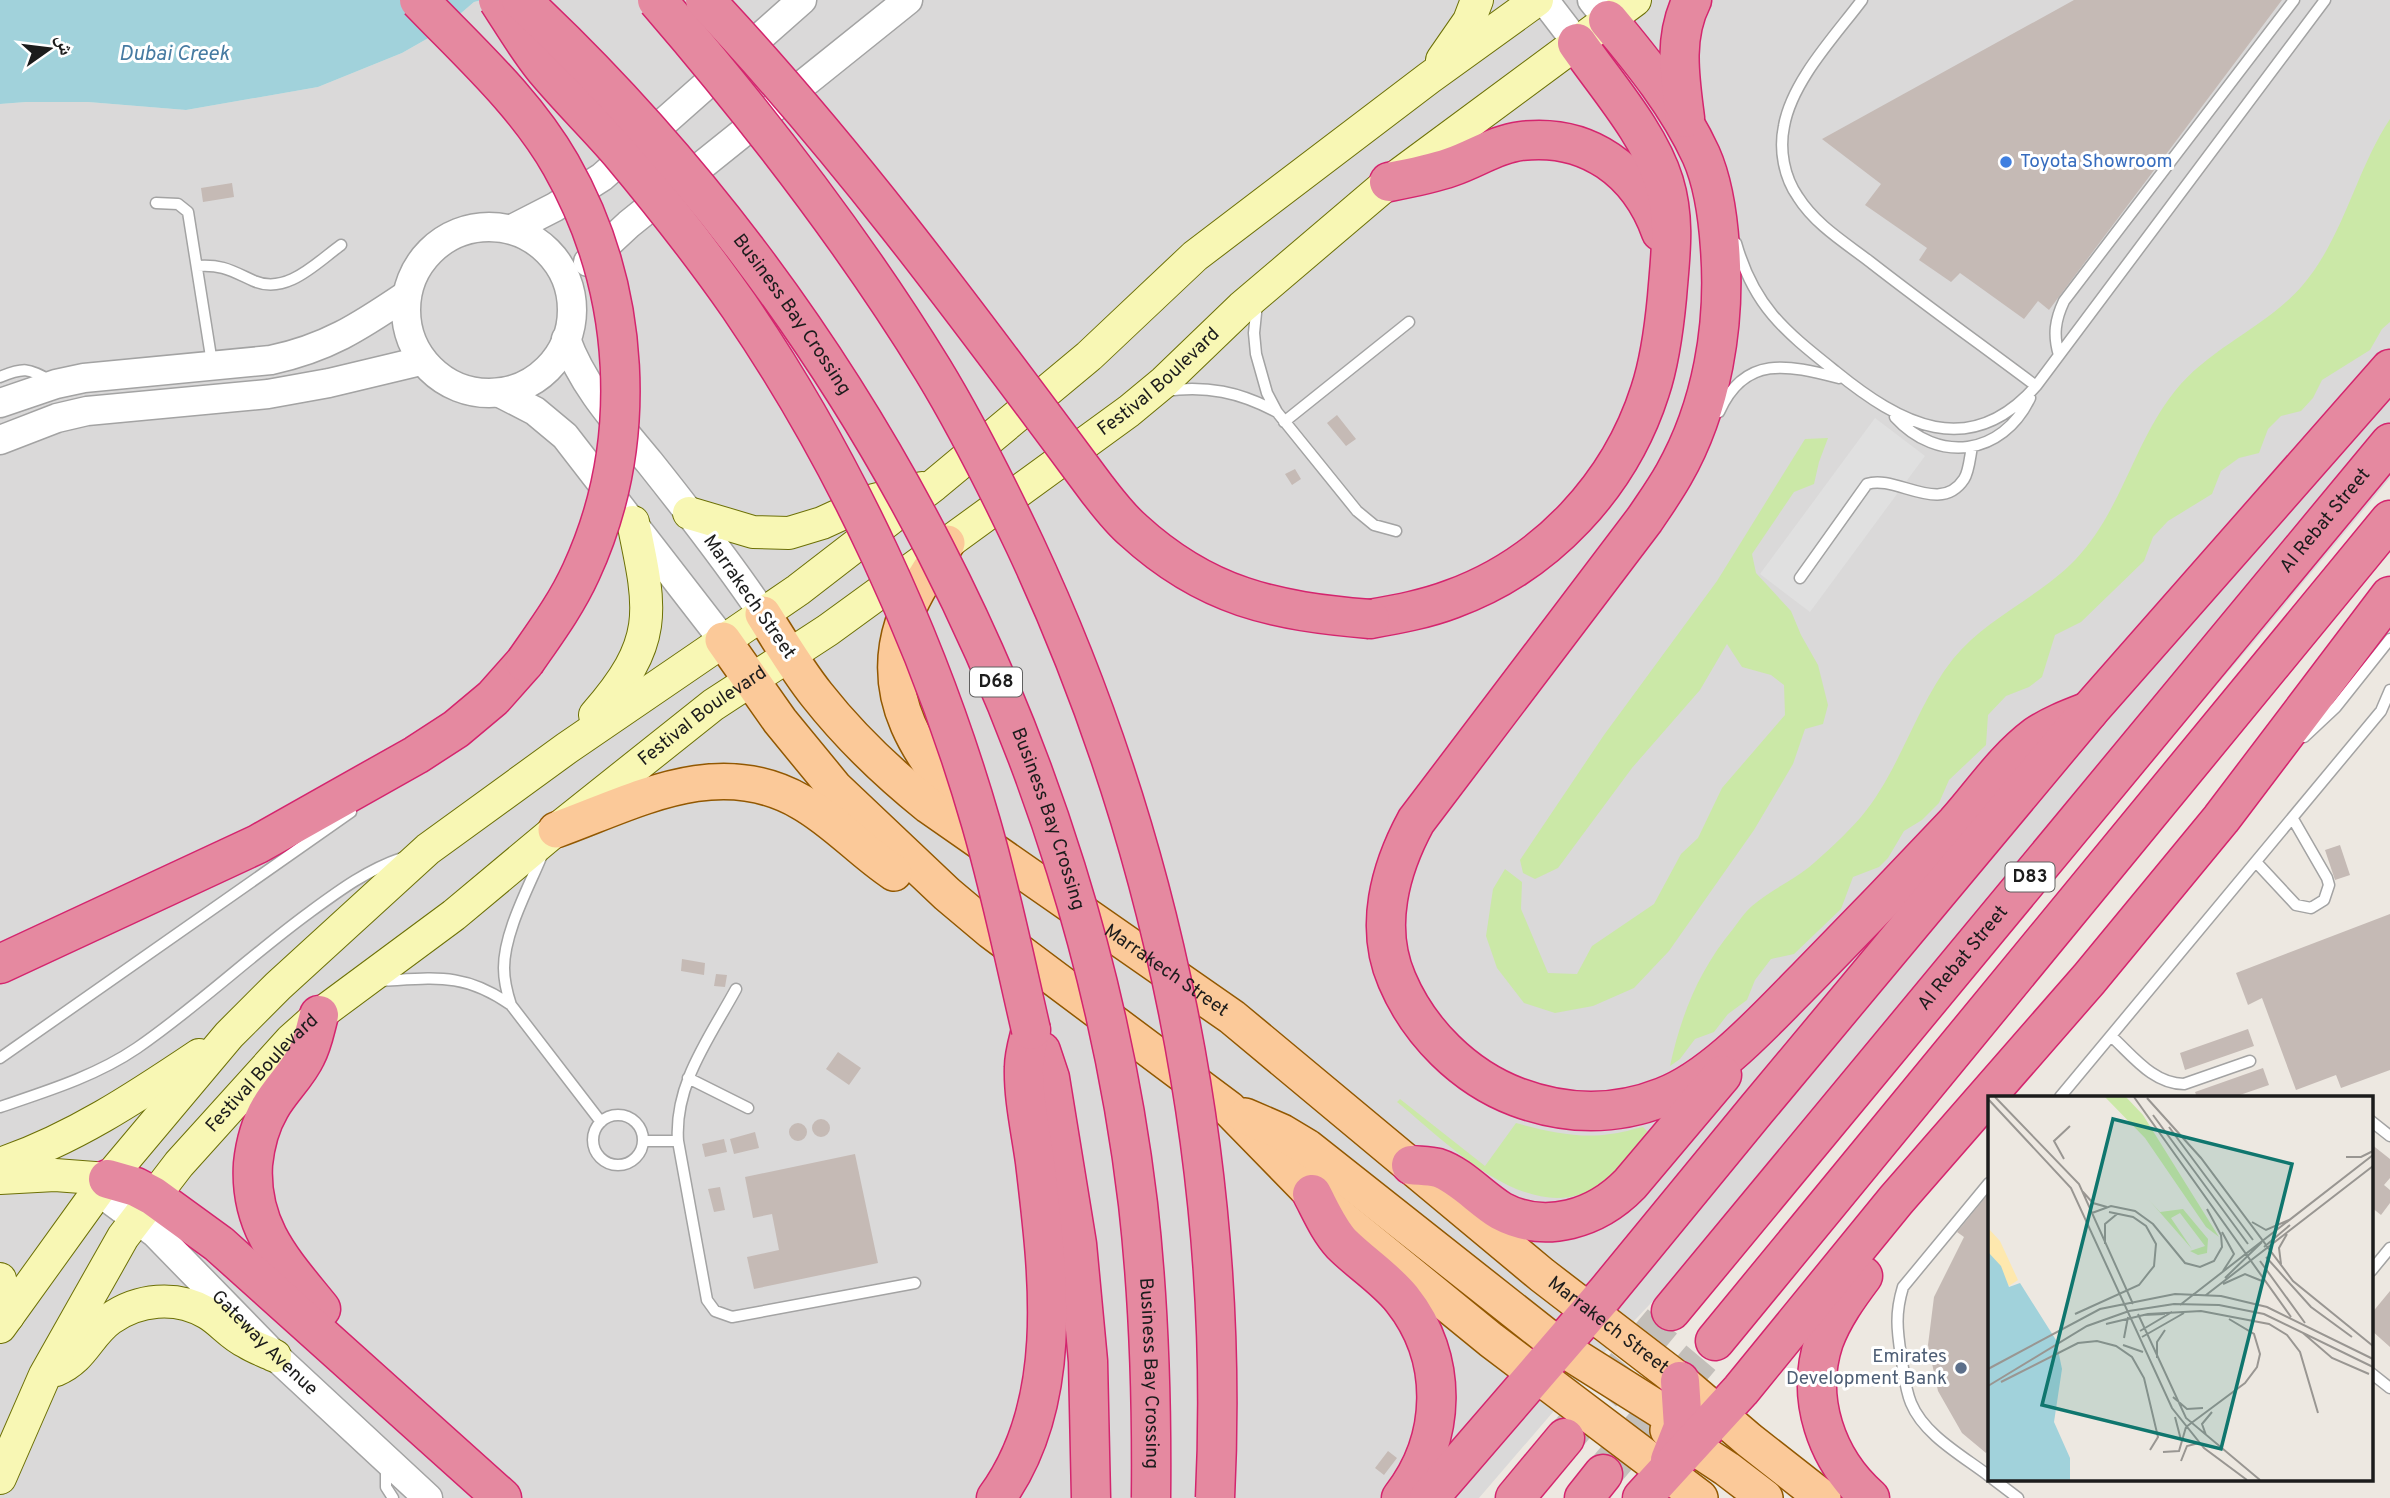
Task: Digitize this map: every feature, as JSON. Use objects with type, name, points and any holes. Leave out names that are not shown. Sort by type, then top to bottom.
[{"type":"highway","points":[[0,964],[258,844],[416,755],[456,729],[493,698],[525,662],[556,619],[581,572],[600,523],[613,471],[620,418],[621,365],[615,312],[602,260],[584,210],[560,163],[530,119],[419,0]]},
{"type":"highway","points":[[498,0],[545,69],[681,226],[793,390],[841,477],[890,578],[923,658],[958,751],[1000,891],[1031,1030],[1048,1070],[1077,1244],[1088,1361],[1091,1498]]},
{"type":"highway","name":"Business Bay Crossing","points":[[521,0],[566,42],[638,117],[708,200],[779,292],[848,395],[910,501],[965,611],[1015,725],[1056,841],[1091,959],[1118,1080],[1138,1203],[1149,1324],[1151,1498]]},
{"type":"highway","points":[[657,0],[716,68],[792,165],[867,267],[934,372],[995,482],[1049,596],[1095,713],[1134,832],[1152,900],[1166,954],[1190,1078],[1207,1203],[1216,1328],[1215,1498]]},
{"type":"highway","points":[[705,0],[752,50],[848,162],[905,233],[1097,489],[1131,528],[1171,562],[1217,587],[1266,605],[1317,615],[1370,619],[1453,599],[1491,582],[1560,533],[1590,502],[1620,458],[1651,391],[1661,349],[1669,268],[1672,221],[1670,208],[1660,172],[1638,130],[1577,43]]},
{"type":"highway","points":[[1685,123],[1679,58],[1682,29],[1692,0]]},
{"type":"highway","points":[[1612,7],[1685,123],[1703,158],[1712,187],[1722,270],[1716,354],[1685,465],[1416,821],[1401,849],[1391,881],[1386,914],[1388,946],[1396,978],[1414,1014],[1440,1046],[1471,1072],[1506,1093],[1536,1104],[1569,1111],[1601,1112],[1634,1107],[1665,1097],[1694,1082],[1764,1021]]},
{"type":"highway","points":[[1389,182],[1452,167],[1491,149],[1520,141],[1549,139],[1577,145],[1602,156],[1623,171],[1641,191],[1654,213],[1663,238],[1669,268]]},
{"type":"highway","points":[[1429,1498],[1589,1312],[2089,711],[2390,369]]},
{"type":"highway","name":"Al Rebat Street","points":[[1671,1311],[2390,443]]},
{"type":"highway","name":"D83","points":[[1715,1341],[2390,520]]},
{"type":"highway","points":[[1680,1437],[1741,1390],[1896,1200],[2282,753],[2390,596]]},
{"type":"highway","points":[[1411,1165],[1444,1171],[1502,1211],[1519,1218],[1554,1222],[1588,1215],[1618,1197],[1764,1021],[1958,821],[2014,756],[2036,736],[2062,721],[2089,711]]},
{"type":"highway","points":[[318,1015],[307,1054],[269,1109],[260,1131],[254,1154],[254,1200],[260,1222],[281,1260],[400,1406]]},
{"type":"highway","points":[[996,1498],[1029,1435],[1044,1380],[1047,1324],[1045,1262],[1023,1068],[1031,1030]]},
{"type":"highway","points":[[103,1185],[136,1187],[145,1207],[219,1244],[502,1498]]},
{"type":"highway","points":[[1312,1194],[1338,1239],[1399,1296],[1412,1312],[1429,1349],[1437,1389],[1434,1429],[1421,1467],[1401,1498]]},
{"type":"highway","points":[[1870,1498],[1848,1476],[1828,1442],[1818,1405],[1819,1362],[1832,1322],[1873,1260],[1896,1200]]},
{"type":"highway","points":[[1515,1498],[1565,1438]]},
{"type":"main road","points":[[1429,78],[1469,21],[1477,0]]},
{"type":"main road","points":[[4,1322],[103,1185],[229,1035],[278,986],[428,849],[567,748],[798,590],[934,485],[1090,356],[1195,256],[1429,78],[1537,0]]},
{"type":"main road","name":"Festival Boulevard","points":[[0,1478],[45,1375],[110,1258],[145,1207],[269,1061],[318,1015],[454,915],[553,832],[713,705],[790,655],[1148,396],[1258,293],[1389,182],[1577,43],[1612,7]]},
{"type":"main road","points":[[689,513],[753,532],[789,533],[822,523],[870,501],[934,485]]},
{"type":"main road","points":[[567,748],[623,682],[632,667],[644,634],[647,594],[633,522]]},
{"type":"main road","points":[[947,543],[914,597],[902,623],[896,672],[899,697],[917,746],[999,854]]},
{"type":"main road","name":"Marrakech Street","points":[[763,614],[816,693],[869,753],[929,806],[1232,1017],[1589,1312],[1680,1437],[1700,1498]]},
{"type":"main road","name":"Marrakech Street","points":[[723,640],[806,756],[835,789],[947,894],[991,931],[1229,1109],[1312,1194],[1476,1328],[1548,1360],[1680,1437],[1824,1498]]},
{"type":"main road","points":[[553,832],[686,784],[723,780],[744,782],[775,790],[803,803],[895,873],[947,894]]},
{"type":"main road","points":[[0,1164],[60,1141],[102,1119],[229,1035]]},
{"type":"main road","points":[[1229,1109],[1307,1146],[1548,1360],[1667,1413],[1680,1437],[1765,1498]]},
{"type":"main road","points":[[0,1178],[55,1175],[103,1185]]},
{"type":"main road","points":[[0,1279],[4,1322]]},
{"type":"main road","points":[[45,1375],[78,1357],[108,1320],[138,1305],[154,1301],[180,1303],[205,1312],[244,1342],[275,1356]]},
{"type":"street","points":[[512,229],[555,207],[602,177],[802,0]]},
{"type":"street","points":[[569,282],[622,229],[908,0]]},
{"type":"street","points":[[1544,0],[1577,43]]},
{"type":"street","points":[[481,228],[512,229],[541,243],[562,267],[569,282],[572,311],[566,339],[546,368],[516,388],[500,393],[482,394],[456,387],[433,374],[421,361],[407,332],[405,296],[427,255],[452,237],[481,228]]},
{"type":"street","points":[[0,403],[56,384],[113,374],[271,360],[314,349],[354,330],[405,296]]},
{"type":"street","name":"Marrakech Street","points":[[566,339],[576,365],[590,388],[689,513],[763,614]]},
{"type":"street","points":[[0,440],[47,421],[86,411],[268,394],[329,383],[421,361]]},
{"type":"street","name":"Marrakech Street","points":[[500,393],[535,411],[565,436],[723,640]]},
{"type":"street","name":"Gateway Avenue","points":[[145,1207],[155,1233],[275,1356],[428,1498]]},
{"type":"lane","points":[[1862,0],[1803,80],[1791,102],[1784,127],[1782,153],[1788,178],[1808,212],[1823,225],[2036,386]]},
{"type":"lane","points":[[2059,355],[2054,327],[2064,301],[2294,0]]},
{"type":"lane","points":[[1712,187],[1732,230],[1752,287],[1778,323],[1845,380],[1888,410],[1918,424],[1951,429],[1983,424],[2012,409],[2036,386],[2325,0]]},
{"type":"lane","points":[[156,203],[178,204],[186,208],[212,366]]},
{"type":"lane","points":[[197,265],[218,265],[257,282],[275,285],[294,279],[341,245]]},
{"type":"lane","points":[[1258,293],[1254,333],[1256,354],[1267,393],[1277,412],[1357,510],[1374,525],[1396,531]]},
{"type":"lane","points":[[1284,422],[1409,322]]},
{"type":"lane","points":[[1714,424],[1731,388],[1756,371],[1789,368],[1845,380]]},
{"type":"lane","points":[[0,377],[19,369],[28,370],[56,384]]},
{"type":"lane","points":[[1888,410],[1919,438],[1936,445],[1972,447],[1989,442],[2004,431],[2028,402],[2036,386]]},
{"type":"lane","points":[[1148,396],[1184,388],[1221,390],[1257,401],[1277,412]]},
{"type":"lane","points":[[1800,578],[1867,484],[1877,481],[1933,495],[1950,492],[1965,479],[1972,447]]},
{"type":"lane","points":[[2282,753],[2336,707],[2390,639]]},
{"type":"lane","points":[[2061,1096],[2385,708],[2390,690]]},
{"type":"lane","points":[[376,792],[416,755]]},
{"type":"lane","points":[[0,1058],[358,808]]},
{"type":"lane","points":[[2256,862],[2296,905],[2311,908],[2324,900],[2329,886],[2327,878],[2293,819]]},
{"type":"lane","points":[[511,1005],[504,966],[507,944],[553,832]]},
{"type":"lane","points":[[0,1107],[79,1080],[135,1049],[355,879],[384,864],[428,849]]},
{"type":"lane","points":[[364,982],[445,978],[485,988],[511,1005],[601,1122]]},
{"type":"lane","points":[[736,989],[688,1078],[678,1115],[678,1141],[705,1294],[710,1306],[720,1314],[732,1317],[915,1283]]},
{"type":"lane","points":[[2111,1036],[2154,1075],[2174,1084],[2184,1084],[2250,1061]]},
{"type":"lane","points":[[688,1078],[748,1108]]},
{"type":"lane","points":[[617,1115],[632,1120],[638,1126],[643,1141],[641,1149],[624,1165],[608,1163],[597,1152],[594,1144],[601,1122],[617,1115]]},
{"type":"lane","points":[[2372,1122],[2390,1136]]},
{"type":"lane","points":[[643,1141],[678,1141]]},
{"type":"lane","points":[[1988,1183],[1902,1287],[1896,1307],[1904,1376],[1911,1404],[1920,1419],[1933,1432],[1988,1475]]},
{"type":"lane","points":[[2372,1270],[2390,1248]]},
{"type":"lane","points":[[2372,1374],[2390,1388]]},
{"type":"lane","points":[[386,1461],[386,1487],[393,1498]]},
{"type":"lane","points":[[1995,1480],[2018,1498]]},
{"type":"shaded area","points":[[2390,0],[2390,478],[2252,644],[2044,886],[1602,1355],[1479,1498],[0,1498],[0,104],[88,102],[186,110],[318,87],[402,53],[439,32],[474,2]]},
{"type":"shaded area","points":[[1875,418],[1925,456],[1810,612],[1760,574]]},
{"type":"green space","points":[[2390,119],[2390,322],[2382,329],[2370,350],[2322,380],[2313,398],[2301,411],[2281,416],[2268,429],[2259,453],[2239,458],[2221,471],[2212,494],[2168,521],[2153,537],[2144,561],[2081,622],[2055,635],[2042,677],[2029,687],[2006,696],[1988,715],[1986,745],[1949,780],[1939,803],[1922,820],[1904,831],[1888,858],[1879,867],[1853,877],[1841,909],[1794,954],[1771,959],[1755,980],[1747,1000],[1728,1014],[1714,1032],[1695,1039],[1680,1059],[1670,1066],[1686,1011],[1701,977],[1749,908],[1808,868],[1861,817],[1887,779],[1928,697],[1953,659],[1997,619],[2062,572],[2092,540],[2117,498],[2149,432],[2175,391],[2204,362],[2271,314],[2302,286],[2329,247],[2367,161]]},
{"type":"green space","points":[[1828,438],[1814,484],[1794,492],[1752,554],[1756,573],[1791,611],[1818,665],[1828,705],[1823,724],[1805,729],[1793,764],[1754,830],[1669,951],[1634,988],[1593,1006],[1555,1013],[1524,1003],[1497,968],[1486,936],[1493,889],[1505,869],[1522,882],[1521,909],[1548,973],[1577,974],[1592,946],[1654,904],[1681,854],[1698,838],[1722,788],[1785,715],[1784,685],[1771,675],[1742,667],[1727,644],[1700,690],[1632,768],[1558,868],[1535,879],[1523,873],[1520,860],[1604,735],[1717,581],[1805,439]]},
{"type":"green space","points":[[1400,1099],[1485,1166],[1516,1123],[1575,1135],[1599,1135],[1643,1127],[1649,1133],[1620,1168],[1602,1184],[1575,1196],[1547,1197],[1520,1190],[1492,1177],[1397,1102]]},
{"type":"water","name":"Dubai Creek","points":[[0,0],[482,0],[474,2],[439,32],[402,53],[318,87],[186,110],[88,102],[0,104]]},
{"type":"building","name":"Toyota Showroom","points":[[2074,0],[2282,0],[2049,310],[2038,301],[2024,319],[1960,273],[1951,282],[1919,260],[1927,248],[1865,205],[1881,184],[1822,139]]},
{"type":"building","points":[[232,183],[234,197],[203,202],[201,188]]},
{"type":"building","points":[[1337,415],[1356,439],[1346,446],[1327,423]]},
{"type":"building","points":[[1295,469],[1301,479],[1292,485],[1285,474]]},
{"type":"building","points":[[2340,845],[2350,875],[2335,880],[2325,850]]},
{"type":"building","points":[[2390,914],[2390,1070],[2341,1088],[2336,1075],[2296,1090],[2262,998],[2248,1005],[2236,973]]},
{"type":"building","points":[[682,959],[705,963],[704,975],[681,971]]},
{"type":"building","points":[[716,974],[727,975],[725,987],[714,986]]},
{"type":"building","points":[[2248,1029],[2254,1046],[2185,1070],[2180,1053]]},
{"type":"building","points":[[838,1052],[861,1068],[849,1085],[826,1069]]},
{"type":"building","points":[[2263,1068],[2269,1085],[2237,1096],[2197,1096],[2195,1092]]},
{"type":"building","points":[[821,1119],[827,1122],[830,1128],[827,1134],[821,1137],[815,1134],[812,1128],[815,1122]]},
{"type":"building","points":[[798,1123],[804,1126],[807,1132],[804,1138],[798,1141],[792,1138],[789,1132],[792,1126]]},
{"type":"building","points":[[755,1132],[759,1148],[734,1154],[730,1139]]},
{"type":"building","points":[[724,1139],[727,1152],[705,1157],[702,1144]]},
{"type":"building","points":[[2372,1145],[2390,1159],[2390,1178],[2384,1185],[2390,1190],[2390,1203],[2381,1215],[2372,1208]]},
{"type":"building","points":[[855,1154],[878,1263],[754,1289],[747,1257],[779,1250],[772,1214],[753,1218],[745,1177]]},
{"type":"building","points":[[720,1187],[725,1210],[714,1212],[708,1189]]},
{"type":"building","name":"Emirates Development Bank","points":[[1988,1194],[1986,1453],[1962,1433],[1938,1391],[1928,1345],[1934,1297],[1964,1237],[1957,1232]]},
{"type":"building","points":[[2390,1291],[2390,1347],[2372,1331],[2372,1313]]},
{"type":"building","points":[[1388,1451],[1397,1458],[1384,1475],[1375,1468]]},
{"type":"tunnel","points":[[1565,1438],[1671,1311]]},
{"type":"tunnel","points":[[1603,1474],[1715,1341]]},
{"type":"place","name":"Toyota Showroom","points":[[2006,162]]},
{"type":"place","name":"Emirates Development Bank","points":[[1961,1368]]}]
